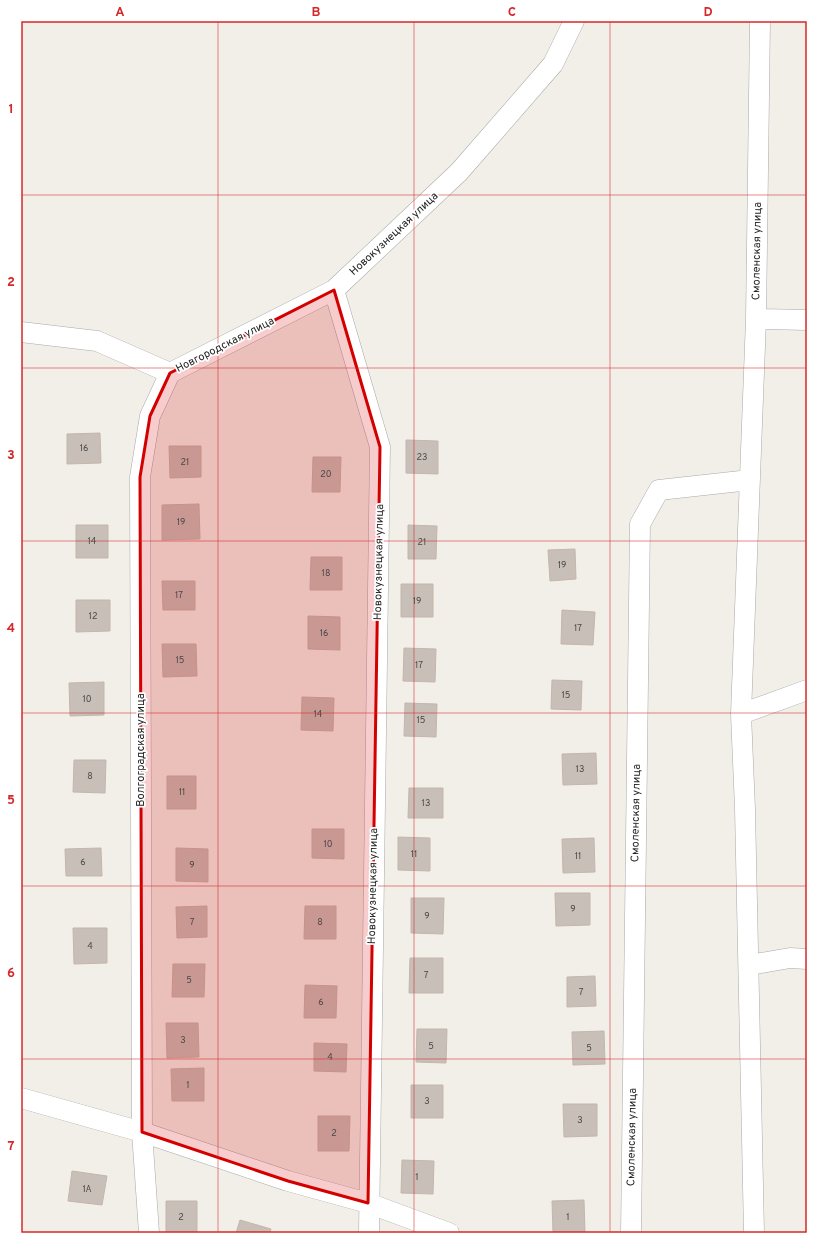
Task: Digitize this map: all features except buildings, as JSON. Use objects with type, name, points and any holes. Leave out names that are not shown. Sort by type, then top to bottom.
[{"type":"street","name":"Новокузнецкая улица","points":[[368,1233],[380,447],[334,290],[459,172],[553,64],[574,21]]},
{"type":"street","name":"Смоленская улица","points":[[754,1233],[749,965],[741,714],[756,319],[760,21]]},
{"type":"street","name":"Новгородская улица","points":[[21,332],[97,341],[170,373],[334,290]]},
{"type":"street","points":[[756,319],[807,320]]},
{"type":"street","name":"Волгоградская улица","points":[[149,1233],[142,1132],[140,477],[150,416],[170,373]]},
{"type":"street","name":"Смоленская улица","points":[[631,1233],[640,524],[659,490],[750,480]]},
{"type":"street","points":[[741,714],[807,690]]},
{"type":"street","points":[[749,965],[790,958],[807,959]]},
{"type":"street","points":[[21,1098],[142,1132],[288,1181],[368,1203],[448,1233]]},
{"type":"highlighted area","points":[[334,290],[380,447],[368,1203],[288,1181],[142,1132],[140,477],[150,416],[170,373]]}]
